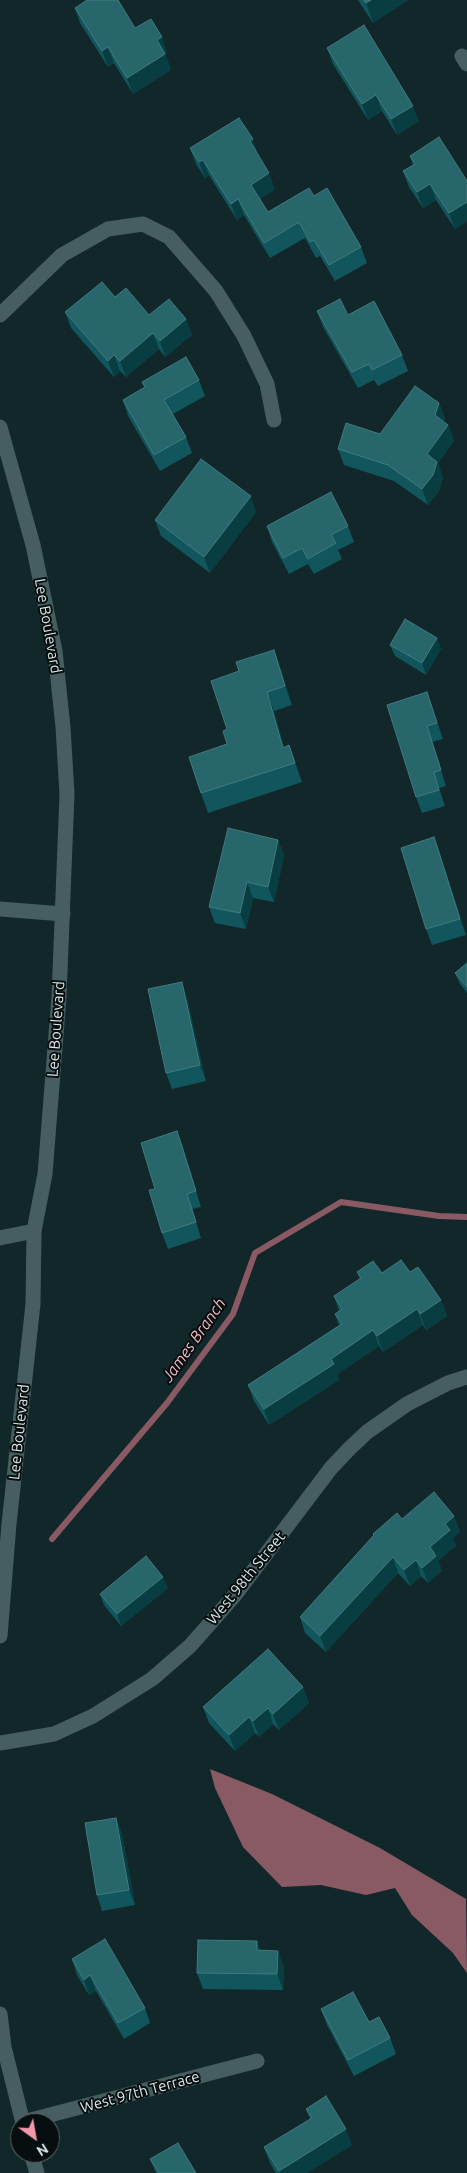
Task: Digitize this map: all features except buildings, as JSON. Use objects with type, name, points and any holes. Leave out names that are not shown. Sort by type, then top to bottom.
[{"type":"street","points":[[0,315],[62,255],[108,229],[143,224],[169,237],[216,291],[244,336],[267,384],[274,420]]},
{"type":"street","name":"Lee Boulevard","points":[[0,427],[33,545],[55,651],[63,728],[67,794],[59,997],[45,1174],[34,1231],[33,1304],[9,1524],[0,1636]]},
{"type":"street","points":[[0,909],[63,914]]},
{"type":"street","points":[[0,1238],[34,1231]]},
{"type":"street","name":"West 98th Street","points":[[0,1743],[54,1734],[93,1716],[152,1678],[190,1646],[235,1595],[331,1468],[348,1449],[374,1427],[407,1404],[448,1383],[467,1377]]},
{"type":"street","points":[[0,2014],[4,2047],[20,2113]]},
{"type":"street","name":"West 97th Terrace","points":[[60,2113],[257,2061]]},
{"type":"shaded area","points":[[210,1769],[272,1794],[380,1848],[466,1899],[467,1973],[453,1953],[412,1915],[395,1888],[366,1895],[321,1885],[282,1887],[243,1847],[215,1788]]},
{"type":"waterway","name":"James Branch","points":[[52,1539],[167,1403],[233,1314],[255,1253],[341,1202],[439,1216],[467,1217]]}]
